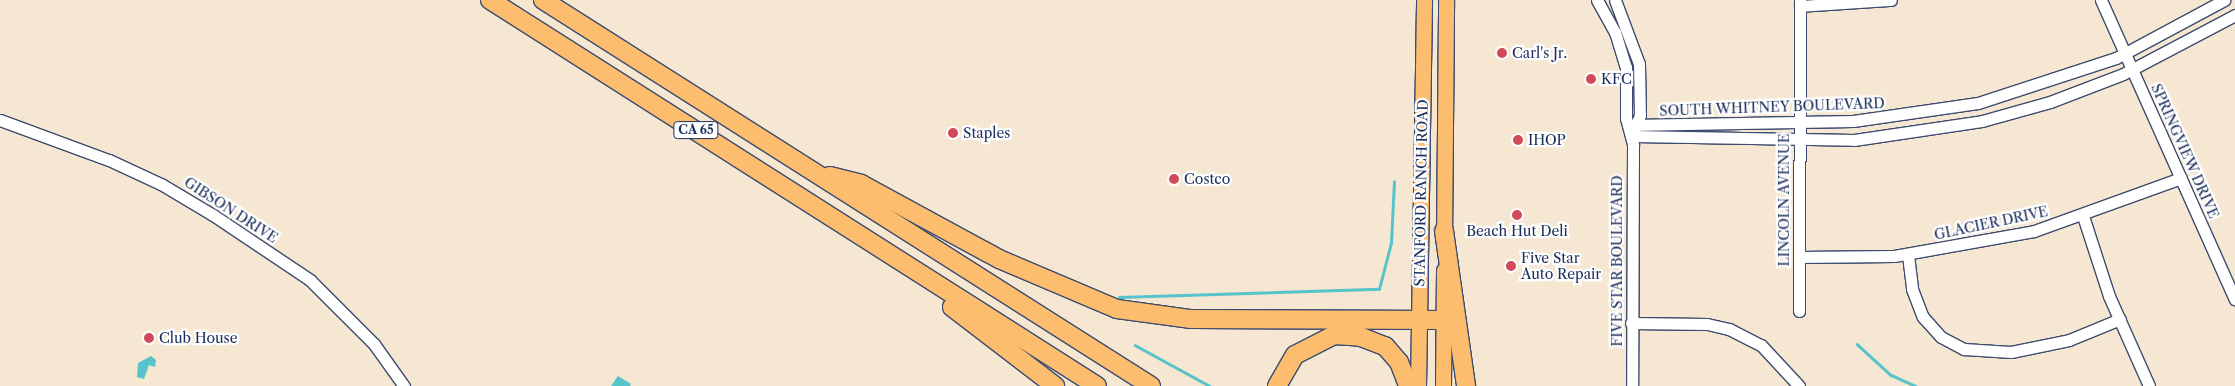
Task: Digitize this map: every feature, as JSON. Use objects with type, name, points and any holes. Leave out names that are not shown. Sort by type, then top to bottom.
[{"type":"highway","name":"CA 65","points":[[490,0],[1097,386]]},
{"type":"highway","name":"CA 65","points":[[543,0],[1151,386]]},
{"type":"highway","points":[[810,170],[861,184],[999,259],[1117,309],[1191,319],[1418,318],[1443,320]]},
{"type":"highway","points":[[1444,231],[1466,386]]},
{"type":"highway","points":[[901,262],[1055,386]]},
{"type":"highway","points":[[1276,386],[1294,355],[1334,336],[1361,337],[1384,346],[1400,362],[1408,386]]},
{"type":"main road","name":"STANFORD RANCH ROAD","points":[[1418,386],[1424,0]]},
{"type":"main road","name":"STANFORD RANCH ROAD","points":[[1443,386],[1446,0]]},
{"type":"street","name":"FIVE STAR BOULEVARD","points":[[1597,0],[1610,21],[1626,67],[1632,129],[1632,386]]},
{"type":"street","name":"FIVE STAR BOULEVARD","points":[[1615,0],[1635,46],[1642,83],[1632,129]]},
{"type":"street","points":[[1800,3],[1890,0]]},
{"type":"street","points":[[2100,0],[2125,53]]},
{"type":"street","name":"SOUTH WHITNEY BOULEVARD","points":[[1632,129],[1897,117],[1978,103],[2044,85],[2125,53],[2224,0]]},
{"type":"street","name":"LINCOLN AVENUE","points":[[1799,311],[1800,3]]},
{"type":"street","name":"SOUTH WHITNEY BOULEVARD","points":[[1632,129],[1800,141],[1900,136],[1982,121],[2050,102],[2132,70],[2235,15]]},
{"type":"street","points":[[1610,21],[1628,44],[1635,46]]},
{"type":"street","name":"SPRINGVIEW DRIVE","points":[[2125,53],[2181,178],[2231,279],[2235,300]]},
{"type":"street","name":"GIBSON DRIVE","points":[[0,120],[118,164],[213,215],[316,286],[374,344],[404,386]]},
{"type":"street","name":"GLACIER DRIVE","points":[[1799,257],[1908,254],[2034,231],[2082,216],[2181,178]]},
{"type":"street","points":[[2082,216],[2120,319],[2149,386]]},
{"type":"street","points":[[1908,254],[1912,289],[1923,317],[1941,337],[1964,350],[2011,352],[2069,340],[2120,319]]},
{"type":"street","points":[[1631,323],[1707,324],[1729,329],[1760,346],[1799,386]]},
{"type":"water","points":[[151,356],[156,360],[155,367],[149,365],[144,379],[137,377],[138,363]]},
{"type":"water","points":[[618,376],[631,384],[630,386],[611,386]]},
{"type":"waterway","points":[[1119,297],[1379,289],[1391,243],[1394,182]]},
{"type":"waterway","points":[[1857,344],[1891,375],[1916,386]]},
{"type":"waterway","points":[[1135,345],[1210,386]]},
{"type":"place","name":"Carl's Jr.","points":[[1502,53]]},
{"type":"place","name":"KFC","points":[[1591,79]]},
{"type":"place","name":"Staples","points":[[953,133]]},
{"type":"place","name":"IHOP","points":[[1518,140]]},
{"type":"place","name":"Costco","points":[[1174,179]]},
{"type":"place","name":"Beach Hut Deli","points":[[1517,215]]},
{"type":"place","name":"Five Star Auto Repair","points":[[1511,266]]},
{"type":"place","name":"Club House","points":[[149,338]]}]
